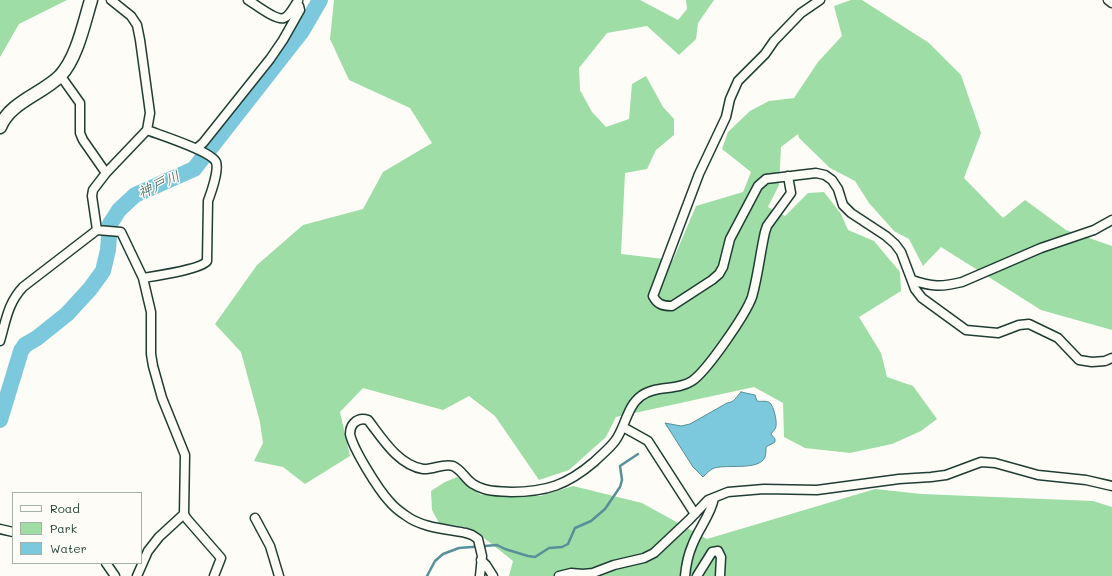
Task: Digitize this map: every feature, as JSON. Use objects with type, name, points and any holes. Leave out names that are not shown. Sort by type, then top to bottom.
[{"type":"main road","points":[[0,127],[8,114],[60,75],[74,54],[91,0]]},
{"type":"street","points":[[99,230],[92,196],[93,190],[106,173],[147,130],[150,113],[137,25],[131,16],[111,0]]},
{"type":"street","points":[[248,0],[274,16],[281,18],[284,18],[289,14],[297,2]]},
{"type":"street","points":[[820,0],[801,13],[738,82],[730,99],[726,118],[699,174],[653,296],[656,302],[664,306],[672,306],[719,274],[723,267],[730,239],[758,186],[766,179],[816,173],[824,175],[832,180],[838,189],[843,205],[850,213],[886,236],[895,244],[900,252],[915,289],[922,298],[966,330],[998,333],[1019,325],[1029,324],[1058,338],[1079,360],[1092,362],[1105,361],[1112,358]]},
{"type":"street","points":[[1108,0],[1112,3]]},
{"type":"street","points":[[198,149],[270,59],[283,40],[300,10],[297,2]]},
{"type":"street","points":[[60,75],[80,103],[80,132],[83,140],[106,173]]},
{"type":"street","points":[[143,278],[205,265],[207,261],[208,201],[212,192],[217,168],[216,162],[209,155],[198,149],[147,130]]},
{"type":"street","points":[[480,576],[481,551],[476,537],[423,524],[406,516],[390,503],[380,490],[353,442],[350,432],[352,425],[363,419],[368,420],[388,445],[405,462],[414,467],[425,469],[452,466],[459,470],[473,484],[484,489],[514,492],[538,491],[568,481],[586,469],[616,440],[634,404],[640,397],[658,390],[680,386],[692,381],[702,371],[742,316],[751,299],[763,238],[767,226],[791,193],[788,176]]},
{"type":"street","points":[[912,280],[926,285],[938,286],[948,286],[962,282],[1041,248],[1094,230],[1112,220]]},
{"type":"street","points":[[0,341],[10,305],[16,294],[23,287],[99,230],[121,232],[143,278],[151,312],[150,354],[162,398],[185,455],[184,514],[221,558],[214,576]]},
{"type":"street","points":[[623,427],[648,441],[695,514]]},
{"type":"street","points":[[559,576],[571,573],[592,573],[614,565],[644,558],[654,553],[708,500],[728,492],[764,489],[817,490],[899,479],[931,477],[946,475],[981,462],[995,463],[1038,475],[1086,480],[1112,486]]},
{"type":"street","points":[[685,576],[686,564],[692,545],[713,505],[714,498]]},
{"type":"street","points":[[137,576],[148,551],[184,514]]},
{"type":"street","points":[[255,518],[270,546],[279,576]]},
{"type":"street","points":[[0,529],[12,532]]},
{"type":"street","points":[[698,576],[712,552],[716,550],[720,554],[720,576]]},
{"type":"street","points":[[481,560],[486,565],[492,576]]},
{"type":"street","points":[[107,564],[115,576]]},
{"type":"green space","points":[[0,0],[67,0],[19,24],[0,57]]},
{"type":"green space","points":[[334,0],[640,0],[678,20],[687,9],[686,0],[714,0],[698,23],[696,39],[679,55],[647,26],[607,33],[579,68],[580,90],[592,112],[606,127],[629,119],[632,84],[646,76],[663,107],[674,119],[674,135],[656,150],[647,169],[625,173],[621,254],[673,260],[696,206],[743,192],[751,172],[722,149],[728,132],[750,111],[769,101],[794,98],[818,62],[842,36],[834,6],[851,0],[862,0],[929,43],[961,75],[981,133],[964,178],[1003,218],[1025,200],[1066,230],[1112,246],[1112,330],[1041,310],[941,247],[923,266],[909,239],[894,231],[869,203],[855,181],[830,168],[799,138],[798,134],[781,147],[779,185],[768,207],[785,216],[808,193],[824,192],[841,214],[848,230],[874,241],[900,272],[901,291],[859,317],[881,353],[887,377],[913,386],[937,419],[921,431],[892,444],[850,453],[805,448],[784,437],[783,403],[754,387],[616,417],[606,437],[569,470],[539,480],[495,416],[469,396],[443,410],[363,388],[340,412],[350,456],[305,484],[283,467],[254,461],[263,443],[260,422],[241,352],[215,324],[257,265],[303,225],[363,209],[383,172],[432,143],[410,108],[349,80],[330,39]]},
{"type":"green space","points":[[457,477],[481,495],[540,496],[573,486],[642,503],[707,539],[875,489],[922,494],[1093,501],[1112,507],[1112,576],[509,576],[513,561],[479,534],[465,527],[439,523],[432,510],[431,491],[445,482]]},
{"type":"water","points":[[741,392],[755,395],[757,401],[770,403],[775,414],[776,428],[771,434],[775,439],[775,442],[766,447],[765,457],[761,462],[748,466],[717,467],[712,469],[703,477],[693,467],[665,423],[681,426],[690,424],[727,403],[732,402]]},
{"type":"waterway","name":"神戸川","points":[[0,420],[21,351],[25,345],[37,338],[67,314],[90,289],[103,271],[108,250],[110,224],[119,210],[135,195],[194,169],[302,31],[320,0]]},
{"type":"waterway","points":[[427,576],[435,561],[443,554],[459,548],[497,545],[505,549],[535,557],[549,548],[562,547],[568,544],[575,528],[591,521],[605,509],[620,487],[622,480],[620,466],[638,454]]}]
